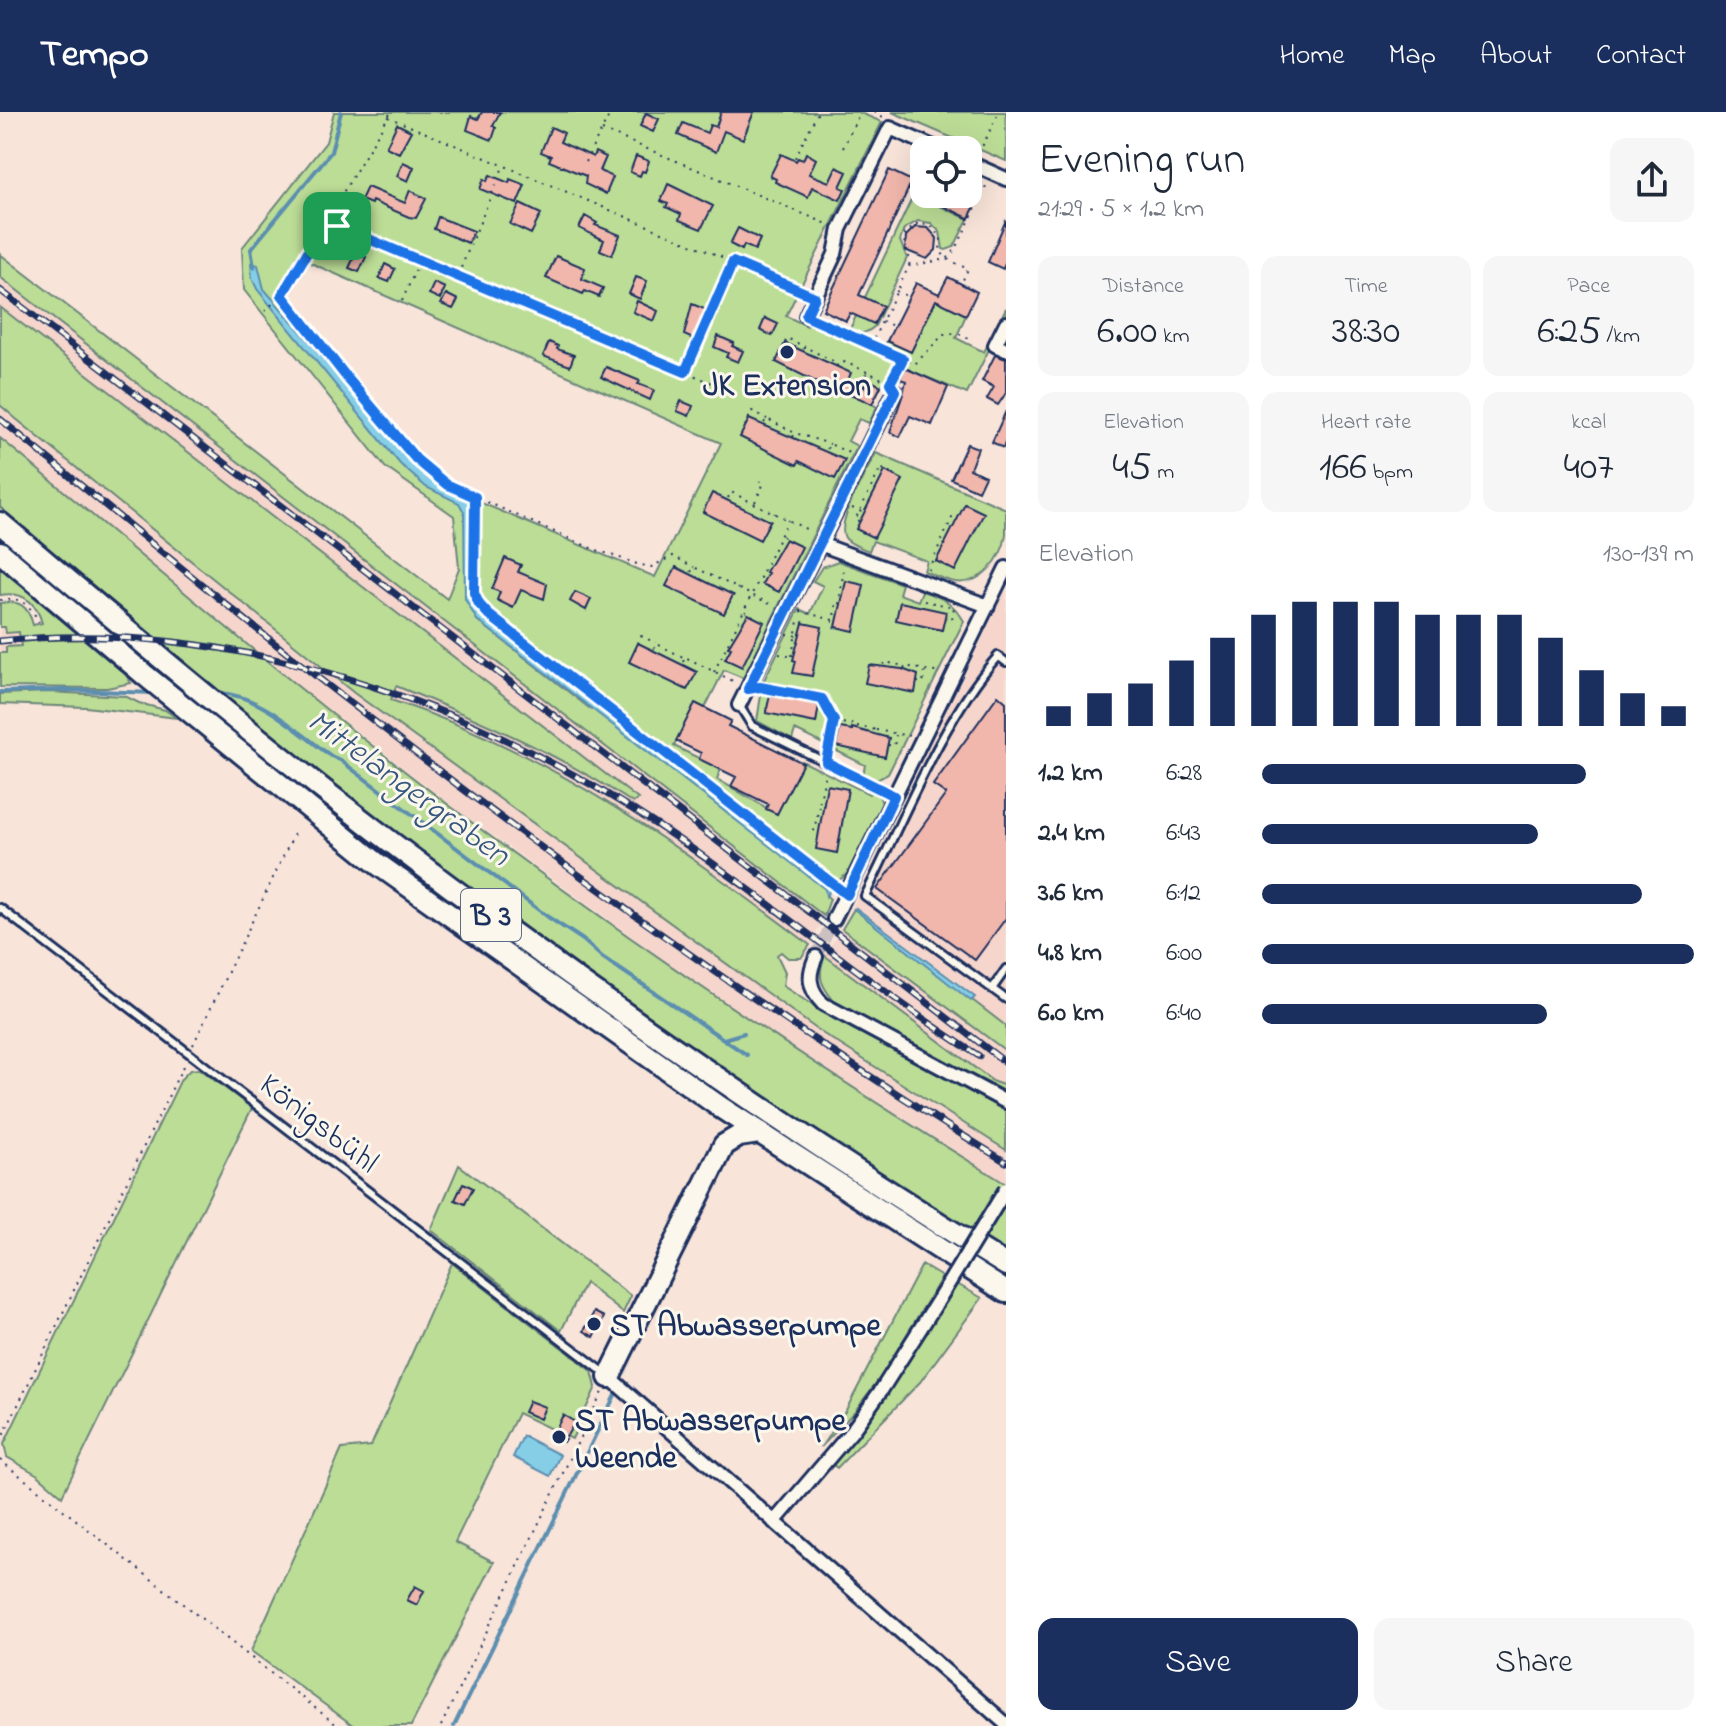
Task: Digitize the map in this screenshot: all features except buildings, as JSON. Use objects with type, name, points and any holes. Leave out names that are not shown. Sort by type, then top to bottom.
[{"type":"highway","name":"B 3","points":[[0,523],[237,721],[375,830],[624,1013],[769,1113],[1006,1265]]},
{"type":"highway","name":"B 3","points":[[0,552],[146,676],[379,865],[617,1036],[759,1133],[1006,1292]]},
{"type":"highway","points":[[609,1377],[724,1145],[739,1136],[759,1133]]},
{"type":"street","points":[[806,316],[835,254],[840,229],[890,128],[910,137]]},
{"type":"street","points":[[982,168],[1006,179]]},
{"type":"street","points":[[1006,323],[995,345],[1006,350]]},
{"type":"street","points":[[739,705],[895,391]]},
{"type":"street","points":[[820,544],[988,606]]},
{"type":"street","points":[[834,919],[1006,568]]},
{"type":"street","points":[[816,957],[809,982],[823,1004],[1006,1102]]},
{"type":"street","points":[[774,1522],[852,1431],[882,1389],[1006,1189]]},
{"type":"street","points":[[609,1377],[1006,1724]]},
{"type":"lane","points":[[1006,662],[998,656],[977,681],[939,748],[865,896],[1006,999]]},
{"type":"lane","points":[[739,705],[752,726],[894,796]]},
{"type":"lane","name":"Königsbühl","points":[[0,908],[609,1377]]},
{"type":"lane","points":[[992,989],[1006,969]]},
{"type":"path","points":[[265,311],[280,296],[391,112]]},
{"type":"path","points":[[585,162],[611,112]]},
{"type":"path","points":[[795,158],[818,112]]},
{"type":"path","points":[[843,148],[860,112]]},
{"type":"path","points":[[982,143],[999,112]]},
{"type":"path","points":[[388,117],[815,297]]},
{"type":"path","points":[[602,130],[840,229]]},
{"type":"path","points":[[457,276],[504,165]]},
{"type":"path","points":[[909,266],[947,259],[956,249],[987,184]]},
{"type":"path","points":[[326,221],[736,393]]},
{"type":"path","points":[[871,344],[909,266],[911,260],[904,249],[905,234],[916,224],[930,225],[941,238],[940,251],[947,259],[968,269],[961,284]]},
{"type":"path","points":[[402,301],[420,261]]},
{"type":"path","points":[[685,372],[733,262]]},
{"type":"path","points":[[896,291],[909,297]]},
{"type":"path","points":[[280,296],[416,459],[446,484],[591,548],[651,567],[673,556],[751,595],[787,609],[833,620]]},
{"type":"path","points":[[806,316],[915,364],[944,334],[958,333],[971,340]]},
{"type":"path","points":[[882,321],[895,327]]},
{"type":"path","points":[[782,350],[787,338],[837,364],[845,362],[890,383],[903,359]]},
{"type":"path","points":[[745,426],[752,411],[795,433],[830,444],[861,459]]},
{"type":"path","points":[[764,423],[767,419]]},
{"type":"path","points":[[793,437],[795,433]]},
{"type":"path","points":[[827,449],[830,444]]},
{"type":"path","points":[[859,521],[855,520],[881,468],[892,475]]},
{"type":"path","points":[[754,503],[764,483],[756,479]]},
{"type":"path","points":[[728,498],[731,492],[775,513],[816,534],[820,544]]},
{"type":"path","points":[[475,497],[474,593],[489,615],[847,895]]},
{"type":"path","points":[[756,512],[760,506]]},
{"type":"path","points":[[766,528],[775,513]]},
{"type":"path","points":[[923,583],[953,516],[956,517]]},
{"type":"path","points":[[714,672],[788,520]]},
{"type":"path","points":[[781,535],[792,542]]},
{"type":"path","points":[[843,628],[832,627],[847,554]]},
{"type":"path","points":[[691,572],[694,567]]},
{"type":"path","points":[[720,586],[723,581]]},
{"type":"path","points":[[729,603],[738,588]]},
{"type":"path","points":[[0,600],[12,598],[24,601],[39,622]]},
{"type":"path","points":[[924,601],[954,608],[952,619],[945,617]]},
{"type":"path","points":[[744,610],[755,617]]},
{"type":"path","points":[[792,656],[798,621],[810,624]]},
{"type":"path","points":[[635,651],[641,636],[748,689],[770,689],[822,699],[834,721],[826,762],[828,768],[814,831],[819,832]]},
{"type":"path","points":[[654,649],[657,644]]},
{"type":"path","points":[[683,662],[685,657]]},
{"type":"path","points":[[884,665],[885,662],[953,676]]},
{"type":"path","points":[[917,682],[923,683],[926,670]]},
{"type":"path","points":[[769,700],[770,689]]},
{"type":"path","points":[[834,721],[922,739]]},
{"type":"path","points":[[888,745],[894,746],[896,734]]},
{"type":"path","points":[[819,805],[824,806]]},
{"type":"path","points":[[0,1442],[294,834]]},
{"type":"path","points":[[441,1726],[609,1377]]},
{"type":"path","points":[[0,1460],[338,1726]]},
{"type":"shaded area","points":[[0,277],[824,916],[810,945],[657,833],[537,761],[442,716],[348,688],[770,996],[906,1088],[1006,1150],[1006,1184],[675,968],[455,808],[283,674],[197,653],[159,649],[50,645],[7,647],[7,653],[0,653],[0,627],[6,626],[6,633],[108,632],[248,644],[0,438],[0,405],[307,656],[413,693],[447,653],[0,307]]},
{"type":"shaded area","points":[[1006,589],[1006,1086],[995,1082],[824,955],[842,929]]},
{"type":"green space","points":[[334,112],[858,112],[882,122],[786,316],[807,326],[810,321],[882,351],[887,341],[911,352],[936,300],[966,315],[956,338],[984,352],[1006,308],[1006,315],[967,394],[898,365],[887,386],[882,384],[872,404],[877,407],[869,423],[859,419],[848,441],[857,446],[743,678],[724,670],[705,708],[695,704],[674,746],[721,769],[717,779],[777,814],[802,761],[869,794],[871,790],[878,793],[883,806],[852,870],[826,895],[830,899],[824,916],[0,277],[0,254],[447,599],[459,568],[454,516],[385,467],[244,290],[242,248],[326,142]],"holes":[[[297,257],[721,443],[655,577],[477,501],[480,561],[476,595],[486,609],[577,683],[599,697],[589,708],[477,620],[465,591],[469,589],[474,496],[435,475],[392,433],[276,295]]]},
{"type":"green space","points":[[892,112],[1006,112],[1006,161],[982,151],[982,136],[948,136]]},
{"type":"green space","points":[[910,202],[910,208],[944,208],[968,219],[954,247],[946,250],[943,249],[940,232],[931,223],[918,221],[904,229],[900,241],[907,258],[875,326],[863,333],[849,331]]},
{"type":"green space","points":[[0,307],[638,799],[633,803],[518,738],[396,686],[391,700],[450,721],[559,774],[662,838],[761,908],[810,945],[801,958],[788,958],[781,952],[777,955],[785,972],[783,986],[820,1010],[1006,1111],[1006,1150],[822,1033],[354,693],[15,418],[0,405]]},
{"type":"green space","points":[[0,438],[295,684],[466,818],[732,1008],[1006,1184],[1006,1253],[664,1028],[404,840],[286,748],[0,507]]},
{"type":"green space","points":[[876,453],[1006,509],[1004,543],[989,569],[974,580],[955,582],[924,571],[927,561],[873,541],[869,551],[846,539],[843,532],[848,510]]},
{"type":"green space","points":[[838,561],[902,584],[899,594],[918,601],[922,591],[942,599],[956,609],[964,621],[888,774],[875,781],[863,776],[865,765],[795,730],[792,740],[757,721],[763,682],[799,609],[810,614],[823,586],[813,581],[822,567]]},
{"type":"green space","points":[[0,565],[125,674],[131,683],[107,688],[0,687],[0,653],[6,653],[6,647],[21,646],[19,632],[6,633],[5,627],[0,627],[0,603],[22,605],[33,625],[42,623],[27,599],[0,595]]},
{"type":"green space","points":[[48,692],[125,696],[165,710],[177,718],[86,707],[0,704],[0,694]]},
{"type":"green space","points":[[854,909],[1006,1026],[1006,1051],[842,929]]},
{"type":"green space","points":[[824,955],[994,1082],[1006,1086],[1006,1092],[839,1008],[821,979]]},
{"type":"green space","points":[[199,1069],[252,1108],[62,1496],[38,1475],[7,1457],[4,1444],[181,1079],[190,1070]]},
{"type":"green space","points":[[459,1165],[631,1296],[623,1313],[585,1283],[561,1331],[431,1230]]},
{"type":"green space","points":[[452,1263],[592,1371],[596,1387],[572,1439],[518,1413],[455,1542],[494,1562],[411,1726],[354,1726],[251,1651],[342,1449],[371,1446]]},
{"type":"green space","points":[[922,1265],[942,1277],[882,1375],[854,1412],[821,1447],[846,1410]]},
{"type":"green space","points":[[957,1284],[982,1298],[920,1382],[837,1468],[832,1464],[884,1397]]},
{"type":"water","points":[[251,263],[258,265],[264,289],[428,478],[467,499],[474,527],[470,589],[477,610],[833,885],[826,896],[825,889],[477,620],[465,599],[464,512],[459,503],[426,487],[400,464],[257,289]]},
{"type":"water","points":[[856,908],[975,997],[971,1001]]},
{"type":"water","points":[[523,1436],[560,1455],[550,1476],[513,1457]]},
{"type":"waterway","points":[[254,267],[251,249],[331,152],[341,112]]},
{"type":"waterway","name":"Mittelangergraben","points":[[0,692],[66,690],[156,693]]},
{"type":"waterway","name":"Mittelangergraben","points":[[217,693],[249,700],[278,716],[602,957],[747,1055]]},
{"type":"waterway","points":[[724,1039],[744,1033]]},
{"type":"waterway","points":[[454,1726],[616,1393]]},
{"type":"tunnel","points":[[816,957],[834,919]]},
{"type":"railway","points":[[0,290],[1006,1063]]},
{"type":"railway","points":[[0,419],[267,637],[515,828],[756,1000],[1006,1162]]},
{"type":"railway","points":[[0,641],[88,637],[175,642],[262,656],[348,679],[432,708],[514,744],[592,785],[666,831],[979,1056]]},
{"type":"place","name":"JK Extension","points":[[787,352]]},
{"type":"place","name":"ST Abwasserpumpe","points":[[594,1324]]},
{"type":"place","name":"ST Abwasserpumpe Weende","points":[[559,1437]]},
{"type":"route","points":[[326,221],[337,226],[685,372],[733,262],[815,297],[806,316],[903,359],[890,383],[895,391],[748,689],[760,687],[822,699],[834,721],[826,762],[894,796],[847,895],[489,615],[479,604],[474,593],[475,497],[446,484],[416,459],[282,295],[326,221]]}]
